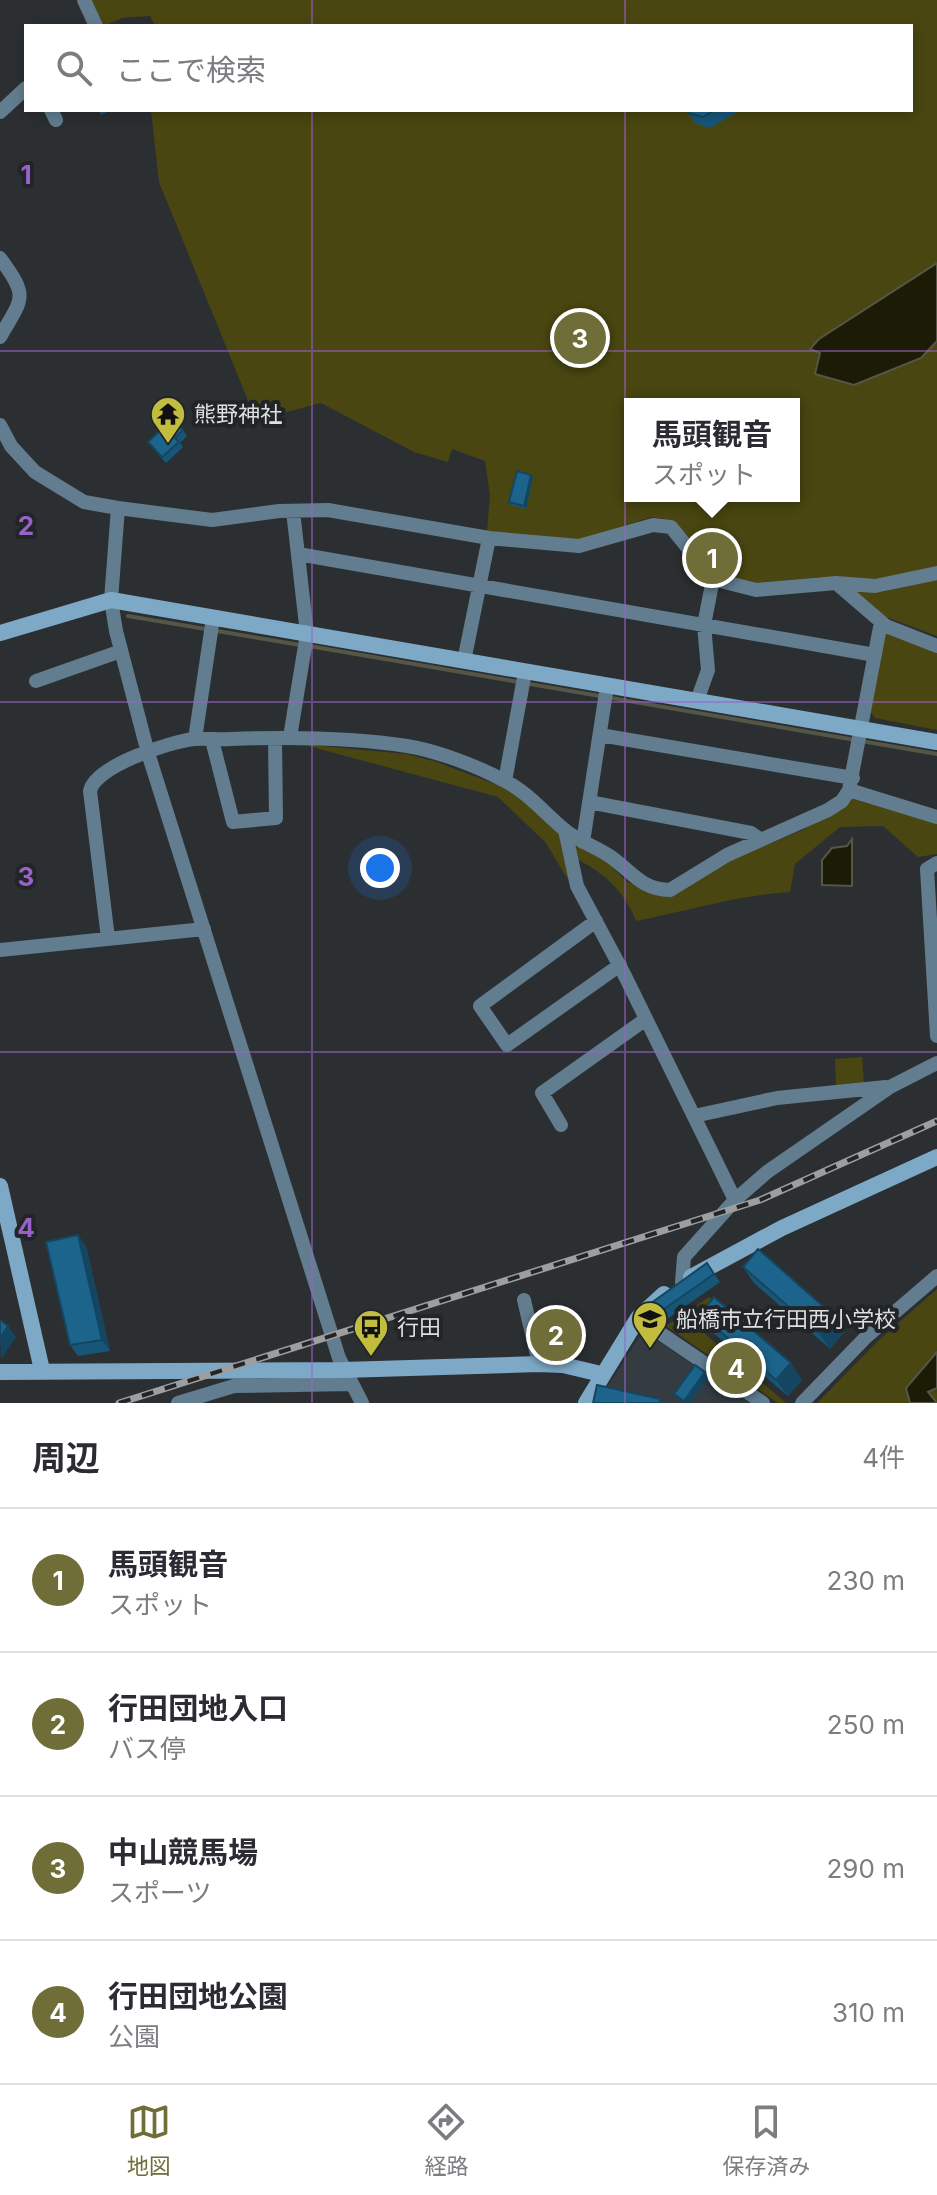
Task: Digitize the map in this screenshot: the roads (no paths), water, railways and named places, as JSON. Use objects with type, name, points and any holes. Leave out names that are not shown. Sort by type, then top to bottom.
[{"type":"street","points":[[84,0],[95,24]]},
{"type":"street","points":[[0,112],[24,90]]},
{"type":"street","points":[[0,258],[20,285],[21,301],[0,337]]},
{"type":"street","points":[[0,425],[11,446],[35,472],[84,502],[118,508],[212,520],[328,510],[489,538],[579,546],[653,525],[671,527],[713,579],[756,590],[836,583],[875,586],[937,573]]},
{"type":"street","points":[[118,508],[111,600],[148,753],[347,1377],[362,1403]]},
{"type":"street","points":[[212,740],[233,822],[276,818],[282,737],[307,634],[293,511]]},
{"type":"street","points":[[464,661],[489,538]]},
{"type":"street","points":[[298,554],[875,655]]},
{"type":"street","points":[[697,701],[708,670],[704,625],[713,579]]},
{"type":"street","points":[[836,583],[881,622],[937,646]]},
{"type":"street","points":[[0,633],[111,600],[937,742]]},
{"type":"street","points":[[195,739],[213,618]]},
{"type":"street","points":[[108,938],[90,791],[92,782],[114,767],[195,739],[282,737],[409,746],[505,781],[540,805],[565,830],[611,857],[629,876],[661,890],[670,890],[727,855],[842,801],[851,784],[881,622]]},
{"type":"street","points":[[36,681],[121,651]]},
{"type":"street","points":[[505,781],[525,672]]},
{"type":"street","points":[[583,842],[607,686]]},
{"type":"street","points":[[600,735],[851,784],[937,817]]},
{"type":"street","points":[[589,802],[751,833],[761,840]]},
{"type":"street","points":[[565,830],[577,886],[620,965],[735,1200]]},
{"type":"street","points":[[937,863],[927,869],[937,1036]]},
{"type":"street","points":[[596,921],[480,1006],[507,1045],[620,965]]},
{"type":"street","points":[[0,950],[204,929]]},
{"type":"street","points":[[561,1125],[542,1093],[646,1019]]},
{"type":"street","points":[[682,1283],[684,1257],[735,1200],[767,1172],[890,1087],[937,1063]]},
{"type":"street","points":[[694,1116],[777,1098],[890,1087]]},
{"type":"street","points":[[586,1403],[601,1374],[648,1306],[682,1283],[782,1228],[937,1157]]},
{"type":"street","points":[[0,1186],[4,1224],[42,1370]]},
{"type":"street","points":[[802,1403],[866,1337],[937,1276]]},
{"type":"street","points":[[524,1300],[539,1364]]},
{"type":"street","points":[[638,1318],[763,1403]]},
{"type":"street","points":[[178,1403],[234,1386],[347,1377],[539,1364],[563,1365],[601,1374]]},
{"type":"street","points":[[0,1372],[42,1370],[347,1377]]},
{"type":"waterway","points":[[128,616],[300,645]]},
{"type":"waterway","points":[[309,646],[937,754]]},
{"type":"railway","points":[[119,1403],[760,1200],[937,1121]]},
{"type":"place","name":"中山競馬場","points":[[580,338]]},
{"type":"place","name":"熊野神社","points":[[168,445]]},
{"type":"place","name":"馬頭観音","points":[[712,558]]},
{"type":"place","name":"行田団地入口","points":[[556,1335]]},
{"type":"place","name":"船橋市立行田西小学校","points":[[650,1350]]},
{"type":"place","name":"行田","points":[[371,1358]]},
{"type":"place","name":"行田団地公園","points":[[736,1368]]}]
